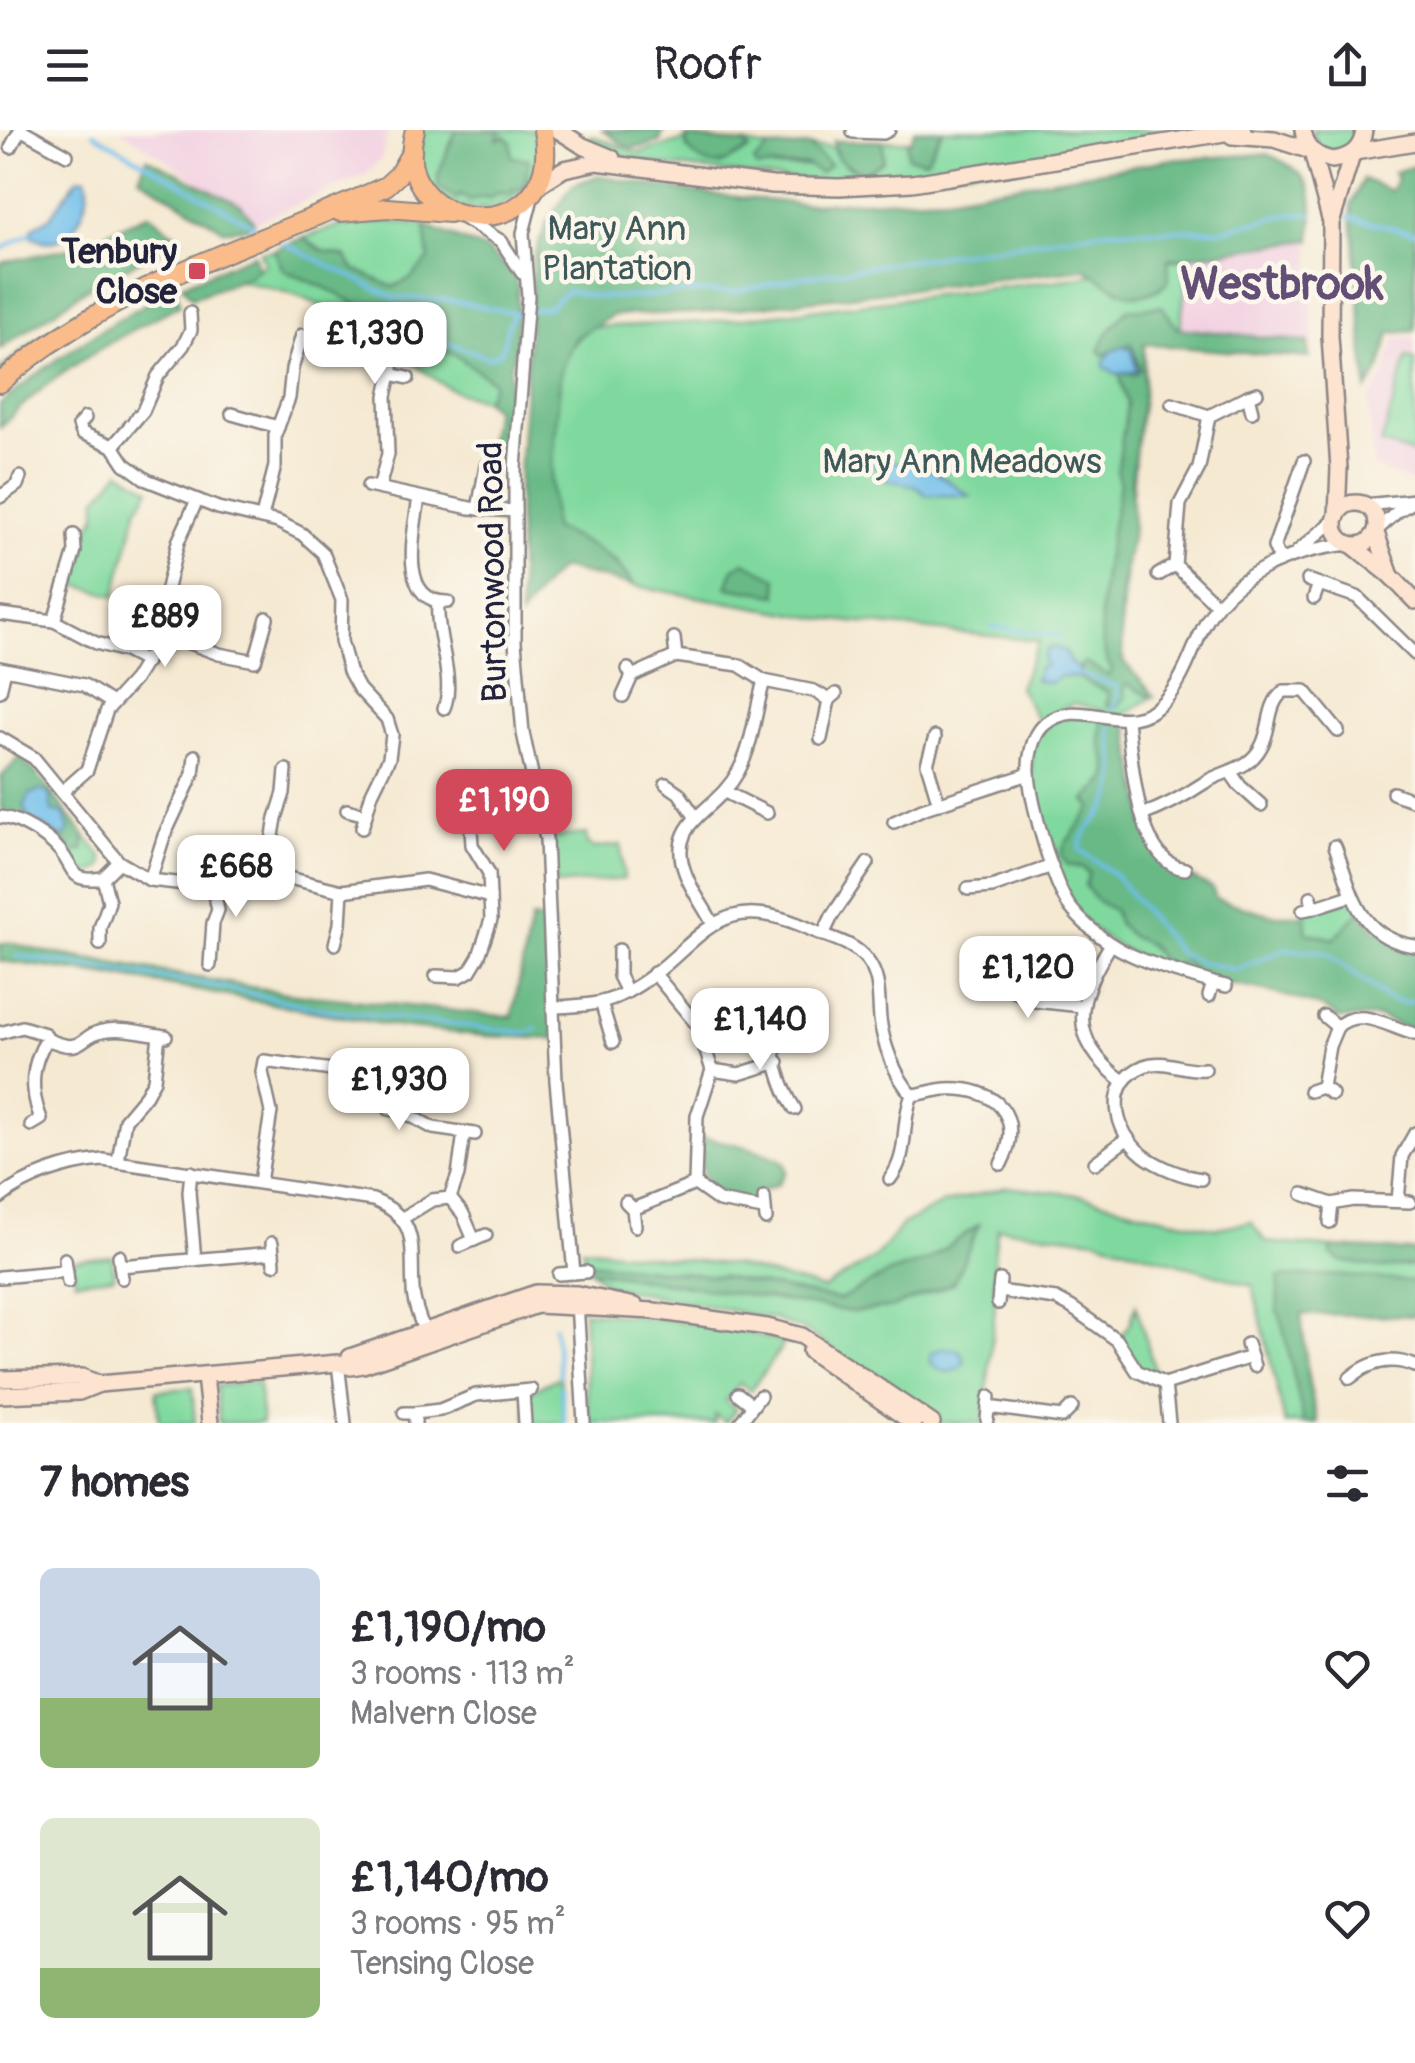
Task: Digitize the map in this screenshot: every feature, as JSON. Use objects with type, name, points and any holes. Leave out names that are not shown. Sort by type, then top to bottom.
[{"type":"main road","points":[[315,216],[371,208],[473,218],[507,212],[536,188],[544,168],[543,130]]},
{"type":"main road","points":[[411,140],[414,170],[423,188],[436,203],[455,214]]},
{"type":"main road","points":[[0,384],[46,346],[118,301],[208,258],[386,186],[398,175],[411,140]]},
{"type":"street","points":[[11,147],[21,130],[67,155]]},
{"type":"street","points":[[558,130],[583,146],[631,165]]},
{"type":"street","points":[[853,132],[889,130]]},
{"type":"street","points":[[536,188],[564,169],[579,165],[631,165],[772,185],[887,186],[964,177],[1243,130]]},
{"type":"street","points":[[1304,130],[1331,223],[1330,336],[1339,468],[1336,531],[1391,576],[1415,602]]},
{"type":"street","points":[[1331,223],[1364,130]]},
{"type":"street","points":[[1406,130],[1415,133]]},
{"type":"street","points":[[1217,136],[1274,140],[1332,160],[1415,142]]},
{"type":"street","name":"Burtonwood Road","points":[[536,188],[523,233],[527,305],[515,468],[517,695],[546,838],[556,1007],[550,1082],[561,1195],[580,1273],[559,1274]]},
{"type":"street","name":"Burtonwood Road","points":[[455,214],[502,241],[516,260],[527,286]]},
{"type":"street","points":[[112,446],[139,416],[158,376],[184,346],[190,330],[190,312]]},
{"type":"street","points":[[262,517],[275,466],[278,426],[290,398],[302,335]]},
{"type":"street","points":[[282,349],[296,353]]},
{"type":"street","points":[[408,378],[392,368],[386,396],[388,454],[373,487],[478,509],[515,511]]},
{"type":"street","points":[[1183,390],[1177,405],[1210,416]]},
{"type":"street","points":[[1175,564],[1180,504],[1200,468],[1210,416],[1253,394],[1252,412]]},
{"type":"street","points":[[232,414],[278,426]]},
{"type":"street","points":[[78,421],[85,436],[112,446],[138,475],[227,512],[262,517],[302,534],[323,553],[342,600],[342,641],[348,671],[390,728],[389,758],[364,822],[347,810]]},
{"type":"street","points":[[478,509],[486,466]]},
{"type":"street","points":[[1280,561],[1274,546],[1301,468],[1284,469]]},
{"type":"street","points":[[1339,468],[1377,518],[1376,532],[1391,576]]},
{"type":"street","points":[[0,497],[20,485]]},
{"type":"street","points":[[419,498],[413,575],[422,593],[443,602],[438,636],[448,692],[442,710]]},
{"type":"street","points":[[62,792],[92,762],[103,718],[146,662],[158,631],[178,542],[197,500]]},
{"type":"street","points":[[1294,555],[1344,507],[1415,500]]},
{"type":"street","points":[[1226,986],[1211,989],[1111,944],[1069,905],[1052,866],[1029,774],[1034,741],[1040,728],[1070,712],[1127,721],[1164,701],[1218,605],[1254,573],[1294,555],[1366,544],[1398,511],[1415,500]]},
{"type":"street","points":[[1164,501],[1180,504]]},
{"type":"street","points":[[54,621],[75,550],[73,533]]},
{"type":"street","points":[[1158,575],[1175,564]]},
{"type":"street","points":[[1175,564],[1218,605]]},
{"type":"street","points":[[1314,598],[1314,582],[1357,597],[1415,654]]},
{"type":"street","points":[[0,614],[54,621],[96,644],[125,651],[146,662]]},
{"type":"street","points":[[158,631],[255,665],[267,618]]},
{"type":"street","points":[[674,638],[676,656]]},
{"type":"street","points":[[623,696],[630,672],[676,656],[739,665],[764,681],[833,696],[821,739]]},
{"type":"street","points":[[0,691],[3,669],[84,685],[112,703]]},
{"type":"street","points":[[713,924],[679,859],[683,836],[696,818],[725,792],[747,752],[764,681]]},
{"type":"street","points":[[1142,815],[1180,800],[1209,780],[1231,773],[1258,752],[1274,701],[1284,691],[1305,692],[1337,731]]},
{"type":"street","points":[[1127,721],[1142,815],[1162,855],[1173,866],[1187,868]]},
{"type":"street","points":[[935,735],[926,764],[939,804]]},
{"type":"street","points":[[0,738],[34,758],[119,862],[150,880],[185,884],[238,869],[268,872],[342,891],[425,880],[490,897]]},
{"type":"street","points":[[150,880],[164,836],[193,774],[194,753]]},
{"type":"street","points":[[268,872],[284,793],[284,768]]},
{"type":"street","points":[[1231,773],[1261,805]]},
{"type":"street","points":[[894,822],[1029,774]]},
{"type":"street","points":[[666,784],[679,794],[696,818]]},
{"type":"street","points":[[725,792],[768,813]]},
{"type":"street","points":[[1391,794],[1415,802]]},
{"type":"street","points":[[435,974],[459,977],[474,967],[491,920],[488,869],[472,845],[471,811]]},
{"type":"street","points":[[0,817],[19,821],[56,847],[76,876],[103,878],[119,862]]},
{"type":"street","points":[[1333,845],[1350,896],[1376,929],[1389,938],[1415,946]]},
{"type":"street","points":[[823,935],[869,862]]},
{"type":"street","points":[[967,889],[992,887],[1052,866]]},
{"type":"street","points":[[210,965],[213,923],[218,910],[211,877]]},
{"type":"street","points":[[100,944],[100,928],[109,902],[103,878]]},
{"type":"street","points":[[334,946],[342,891]]},
{"type":"street","points":[[1309,905],[1350,896]]},
{"type":"street","points":[[556,1007],[601,1002],[627,992],[713,924],[736,915],[781,916],[856,949],[872,968],[878,983],[883,1034],[898,1076],[912,1095]]},
{"type":"street","points":[[1111,944],[1090,978],[1082,1006],[1084,1031],[1092,1052],[1123,1081]]},
{"type":"street","points":[[194,948],[212,949]]},
{"type":"street","points":[[619,950],[617,969],[627,992]]},
{"type":"street","points":[[654,973],[698,1026],[712,1070],[697,1116],[695,1184]]},
{"type":"street","points":[[988,979],[1034,1001],[1082,1006]]},
{"type":"street","points":[[601,1002],[613,1042]]},
{"type":"street","points":[[1324,1016],[1336,1027]]},
{"type":"street","points":[[1321,1091],[1324,1062],[1336,1027],[1350,1018],[1363,1017],[1415,1034]]},
{"type":"street","points":[[773,1026],[778,1062],[795,1109]]},
{"type":"street","points":[[1,1031],[22,1027],[46,1034],[32,1087],[42,1119],[31,1124]]},
{"type":"street","points":[[46,1039],[68,1047],[107,1030],[162,1035],[154,1080],[125,1120],[118,1161]]},
{"type":"street","points":[[260,1182],[271,1112],[262,1072],[264,1061],[397,1072],[389,1109],[404,1112],[425,1126],[470,1134],[450,1198]]},
{"type":"street","points":[[712,1070],[739,1074],[778,1062]]},
{"type":"street","points":[[1202,1178],[1167,1168],[1142,1154],[1116,1115],[1116,1098],[1123,1081],[1150,1064],[1193,1071],[1207,1068]]},
{"type":"street","points":[[912,1095],[959,1090],[980,1094],[998,1104],[1012,1128],[1010,1145],[1000,1165]]},
{"type":"street","points":[[888,1181],[904,1150],[904,1116],[912,1095]]},
{"type":"street","points":[[1302,1194],[1332,1204],[1353,1200],[1404,1202],[1402,1156],[1415,1133]]},
{"type":"street","points":[[1095,1163],[1128,1138]]},
{"type":"street","points":[[0,1198],[24,1182],[64,1168],[90,1161],[118,1161],[373,1200],[401,1220],[414,1249],[412,1292],[426,1336]]},
{"type":"street","points":[[191,1172],[194,1260]]},
{"type":"street","points":[[635,1226],[630,1205],[695,1184]]},
{"type":"street","points":[[695,1184],[719,1201],[764,1208]]},
{"type":"street","points":[[401,1220],[432,1200],[450,1198]]},
{"type":"street","points":[[450,1198],[480,1238],[460,1246]]},
{"type":"street","points":[[1330,1222],[1332,1204]]},
{"type":"street","points":[[120,1267],[273,1253]]},
{"type":"street","points":[[0,1276],[66,1271]]},
{"type":"street","points":[[999,1291],[1056,1299],[1117,1340],[1137,1371],[1166,1384],[1251,1356]]},
{"type":"street","points":[[0,1395],[79,1392],[99,1384],[338,1364],[426,1336],[525,1295],[556,1292],[577,1300],[616,1300],[654,1311],[768,1327],[802,1336],[932,1423]]},
{"type":"street","points":[[577,1300],[584,1423]]},
{"type":"street","points":[[768,1327],[799,1343],[913,1423]]},
{"type":"street","points":[[1117,1340],[1127,1329]]},
{"type":"street","points":[[1351,1358],[1353,1375],[1388,1360],[1415,1366]]},
{"type":"street","points":[[338,1364],[345,1423]]},
{"type":"street","points":[[0,1380],[71,1376],[99,1384]]},
{"type":"street","points":[[204,1376],[210,1423]]},
{"type":"street","points":[[1166,1384],[1169,1423]]},
{"type":"street","points":[[411,1416],[476,1396],[527,1391],[526,1423]]},
{"type":"street","points":[[738,1394],[756,1401],[740,1423]]},
{"type":"street","points":[[988,1408],[1063,1420],[1072,1407]]},
{"type":"shaded area","points":[[122,130],[386,130],[387,136],[381,159],[365,175],[257,221]]},
{"type":"shaded area","points":[[1310,241],[1312,345],[1180,332],[1189,257]]},
{"type":"shaded area","points":[[1396,338],[1415,338],[1415,483],[1373,467],[1369,400],[1384,376]]},
{"type":"green space","points":[[423,130],[534,130],[537,158],[530,181],[514,198],[493,207],[470,209],[449,202],[431,186],[420,161]]},
{"type":"green space","points":[[456,130],[501,130],[497,139],[505,136],[511,142],[512,157],[529,159],[521,190],[470,201],[460,195],[457,199],[438,187],[438,175]]},
{"type":"green space","points":[[603,130],[664,130],[660,141],[635,147]]},
{"type":"green space","points":[[915,130],[942,130],[926,160],[908,157],[907,141],[911,141]]},
{"type":"green space","points":[[943,130],[1237,130],[922,176],[863,181],[784,179],[668,166],[587,144],[591,136],[639,153],[686,140],[687,149],[720,165],[749,150],[746,144],[769,148],[755,162],[774,168],[830,165],[809,146],[832,147],[844,164],[863,174],[883,160],[883,141],[907,141],[908,157],[926,160]]},
{"type":"green space","points":[[1311,130],[1357,130],[1348,147],[1332,152],[1319,148]]},
{"type":"green space","points":[[686,137],[746,144],[749,149],[724,163],[710,164],[687,148]]},
{"type":"green space","points":[[833,141],[883,141],[883,160],[863,174],[838,159]]},
{"type":"green space","points":[[809,146],[830,165],[820,173],[807,165],[757,168],[754,162],[769,148]]},
{"type":"green space","name":"Mary Ann Plantation","points":[[1267,154],[1295,170],[1309,186],[1313,209],[1311,240],[1168,259],[1169,281],[1147,294],[1127,293],[1086,269],[699,313],[613,315],[575,338],[561,369],[551,486],[553,528],[598,551],[635,586],[561,568],[520,617],[518,489],[534,256],[548,220],[573,185],[597,176],[691,192],[801,204],[946,197],[1168,160]]},
{"type":"green space","points":[[147,158],[241,205],[254,222],[247,228],[224,230],[139,177]]},
{"type":"green space","points":[[1415,166],[1415,331],[1390,333],[1380,370],[1367,390],[1351,205],[1363,179],[1391,191],[1397,179],[1394,172]]},
{"type":"green space","points":[[149,214],[181,239],[92,285],[0,349],[0,263],[75,247]]},
{"type":"green space","points":[[390,221],[425,226],[429,259],[410,279],[392,287],[354,269],[345,256],[323,251],[303,238],[335,227]]},
{"type":"green space","points":[[425,226],[487,250],[513,274],[518,287],[516,350],[510,366],[504,458],[486,450],[495,409],[485,400],[494,382],[454,354],[427,346],[337,293],[283,270],[274,250],[302,238],[323,251],[345,256],[354,269],[393,287],[410,279],[429,259]]},
{"type":"green space","points":[[274,250],[284,270],[337,293],[427,346],[454,354],[495,382],[485,400],[453,390],[386,346],[359,340],[338,316],[323,307],[288,293],[238,281],[265,264],[260,252]]},
{"type":"green space","points":[[254,254],[258,268],[249,277],[192,298],[182,285]]},
{"type":"green space","name":"Mary Ann Meadows","points":[[1189,257],[1180,329],[1144,344],[1118,668],[1154,696],[1123,716],[1074,703],[1038,721],[1019,687],[1039,641],[823,619],[635,586],[615,561],[553,529],[552,450],[561,371],[571,346],[590,327],[710,322],[1069,279]]},
{"type":"green space","points":[[176,260],[178,265],[0,376],[0,369],[36,340],[95,301]]},
{"type":"green space","points":[[176,287],[180,305],[62,374],[0,428],[0,404],[21,387],[85,340]]},
{"type":"green space","points":[[1162,306],[1177,328],[1308,342],[1309,358],[1144,344],[1144,390],[1131,483],[1133,527],[1120,597],[1123,661],[1151,692],[1148,696],[1128,684],[1124,687],[1125,698],[1116,707],[1106,705],[1109,693],[1082,680],[1080,666],[1085,662],[1109,676],[1112,670],[1101,630],[1101,606],[1120,483],[1117,474],[1127,404],[1119,373],[1134,375],[1140,369],[1131,344],[1103,355],[1099,350],[1127,310]]},
{"type":"green space","points":[[1407,357],[1415,360],[1415,454],[1381,444]]},
{"type":"green space","points":[[120,471],[150,489],[138,507],[115,596],[69,583],[84,533],[97,516],[97,499]]},
{"type":"green space","points":[[745,562],[777,578],[778,595],[727,587],[734,568]]},
{"type":"green space","points":[[1070,712],[1099,716],[1108,772],[1108,778],[1086,801],[1093,807],[1065,844],[1075,867],[1087,872],[1112,908],[1159,958],[1184,961],[1199,980],[1138,956],[1095,932],[1083,921],[1062,887],[1036,805],[1031,756],[1041,730]]},
{"type":"green space","points":[[1099,716],[1127,721],[1145,813],[1157,847],[1176,867],[1212,888],[1216,899],[1272,915],[1306,915],[1306,932],[1334,939],[1360,911],[1376,929],[1415,946],[1415,1032],[1379,1017],[1338,1019],[1322,1008],[1293,998],[1205,983],[1184,961],[1175,967],[1159,958],[1149,944],[1131,937],[1117,922],[1114,911],[1095,899],[1085,885],[1089,873],[1082,867],[1068,865],[1061,855],[1092,807],[1086,800],[1108,778]]},
{"type":"green space","points":[[20,757],[85,836],[83,850],[70,850],[67,843],[22,816],[1,809],[1,777]]},
{"type":"green space","points":[[45,832],[83,850],[85,836],[103,858],[103,867],[80,873]]},
{"type":"green space","points":[[586,834],[587,844],[593,848],[621,845],[624,879],[556,885],[552,837]]},
{"type":"green space","points":[[1350,896],[1360,911],[1334,939],[1306,932],[1306,909]]},
{"type":"green space","points":[[531,919],[552,922],[556,1039],[399,1027],[134,979],[0,961],[0,943],[8,942],[286,993],[512,1017]]},
{"type":"green space","points":[[700,1137],[764,1153],[784,1162],[786,1171],[778,1184],[758,1193],[755,1203],[726,1196],[704,1177]]},
{"type":"green space","points":[[1007,1187],[1080,1195],[1216,1228],[1251,1222],[1266,1242],[1415,1255],[1415,1295],[1288,1293],[1318,1423],[1285,1423],[1253,1286],[1096,1239],[998,1228],[984,1423],[937,1423],[808,1332],[773,1319],[608,1286],[590,1270],[852,1312],[894,1307],[954,1283],[977,1226],[928,1260],[839,1300],[724,1277],[586,1262],[582,1248],[734,1265],[823,1289],[876,1257],[902,1225],[942,1204]]},
{"type":"green space","points":[[979,1225],[954,1282],[894,1307],[852,1312],[590,1270],[586,1262],[724,1277],[839,1300],[887,1274],[928,1260]]},
{"type":"green space","points":[[1331,1247],[1415,1251],[1415,1265],[1380,1268],[1341,1261],[1331,1254]]},
{"type":"green space","points":[[112,1256],[114,1277],[75,1281],[73,1260]]},
{"type":"green space","points":[[1335,1275],[1415,1282],[1415,1316],[1301,1314],[1309,1385],[1318,1423],[1304,1423],[1277,1311],[1279,1277]]},
{"type":"green space","points":[[1136,1305],[1158,1382],[1137,1373],[1117,1340],[1129,1325]]},
{"type":"green space","points":[[583,1311],[712,1325],[784,1344],[750,1391],[740,1383],[726,1401],[736,1409],[726,1422],[715,1415],[715,1423],[588,1423]]},
{"type":"green space","points":[[560,1377],[565,1423],[527,1423],[526,1393]]},
{"type":"green space","points":[[258,1382],[262,1423],[219,1423],[216,1386]]},
{"type":"green space","points":[[192,1388],[195,1423],[159,1423],[156,1391]]},
{"type":"water","points":[[86,177],[86,204],[70,232],[52,242],[31,236],[33,227],[49,218],[78,178]]},
{"type":"water","points":[[1124,346],[1132,350],[1137,371],[1117,374],[1104,367],[1110,353]]},
{"type":"water","points":[[876,459],[927,466],[970,496],[926,495],[916,486],[886,480],[881,470],[872,466]]},
{"type":"water","points":[[1047,649],[1065,651],[1069,662],[1079,669],[1080,678],[1062,676],[1050,683],[1035,680],[1039,668],[1046,665],[1043,659]]},
{"type":"water","points":[[41,790],[50,795],[52,811],[64,814],[69,830],[63,838],[29,819],[24,806],[30,794]]},
{"type":"water","points":[[944,1348],[959,1350],[965,1361],[958,1369],[944,1371],[931,1363],[931,1353]]},
{"type":"waterway","points":[[93,133],[254,226]]},
{"type":"waterway","points":[[283,243],[395,298],[450,300],[515,313],[549,307],[567,291],[597,297],[732,292],[802,277],[1108,230],[1222,230],[1286,215],[1312,214]]},
{"type":"waterway","points":[[1348,217],[1415,233]]},
{"type":"waterway","points":[[0,250],[31,233]]},
{"type":"waterway","points":[[415,331],[489,358],[502,351],[515,313]]},
{"type":"waterway","points":[[992,627],[1060,636]]},
{"type":"waterway","points":[[1080,674],[1117,687],[1113,711]]},
{"type":"waterway","points":[[1110,726],[1115,784],[1108,804],[1083,837],[1080,850],[1115,875],[1179,953],[1236,970],[1285,949],[1325,952],[1388,999],[1415,1001]]},
{"type":"waterway","points":[[16,956],[210,985],[326,1010],[527,1033],[537,1029]]},
{"type":"waterway","points":[[554,1326],[560,1377]]},
{"type":"waterway","points":[[561,1387],[565,1423]]},
{"type":"place","name":"Tenbury Close","points":[[197,271]]},
{"type":"district","name":"Westbrook","points":[[1282,283]]}]
